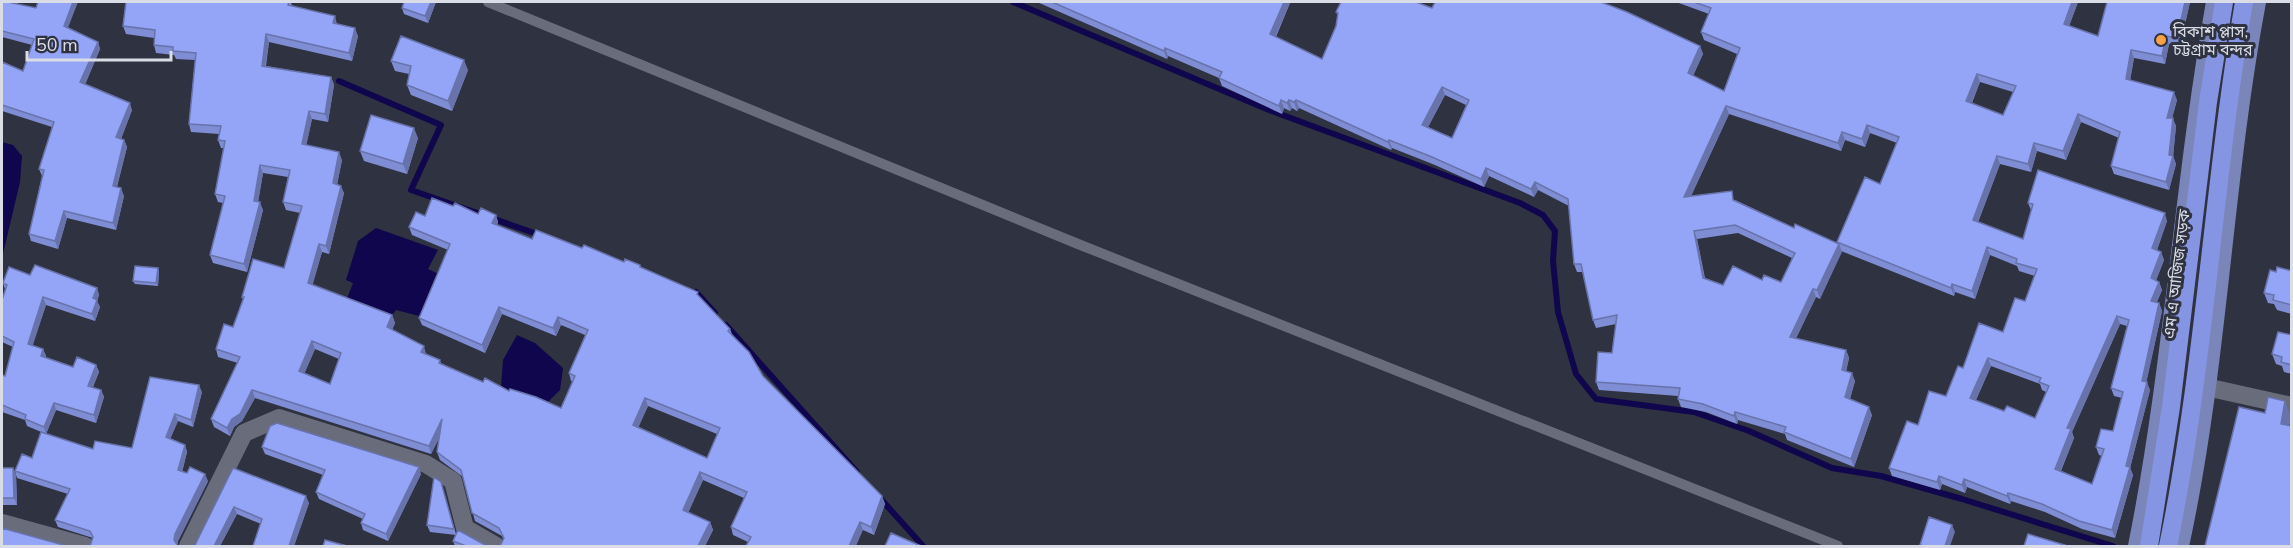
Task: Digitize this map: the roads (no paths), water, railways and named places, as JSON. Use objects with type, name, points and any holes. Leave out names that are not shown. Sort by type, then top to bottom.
[{"type":"highway","points":[[2149,546],[2171,407],[2208,102],[2224,2]]},
{"type":"highway","points":[[2168,546],[2192,412],[2227,106],[2244,2]]},
{"type":"main road","name":"এম এ আজিজ সড়ক","points":[[2137,546],[2160,406],[2198,99],[2215,2]]},
{"type":"main road","points":[[2180,546],[2206,387],[2240,109],[2257,2]]},
{"type":"street","points":[[2206,387],[2292,406]]},
{"type":"street","points":[[188,546],[244,433],[279,418],[426,464],[453,481],[465,528],[496,546]]},
{"type":"street","points":[[2,523],[85,546]]},
{"type":"lane","points":[[488,2],[1078,244],[1838,546]]},
{"type":"waterway","points":[[1013,2],[1269,110],[1520,203],[1543,215],[1555,231],[1553,261],[1558,312],[1576,374],[1596,399],[1694,412],[1749,431],[1832,468],[1881,476],[2113,546]]},
{"type":"waterway","points":[[339,81],[441,125],[411,190],[540,235]]},
{"type":"waterway","points":[[696,292],[715,313]]},
{"type":"waterway","points":[[726,325],[857,472]]},
{"type":"waterway","points":[[880,498],[923,546]]},
{"type":"place","name":"বিকাশ প্লাস, চট্টগ্রাম বন্দর","points":[[2161,40]]}]
